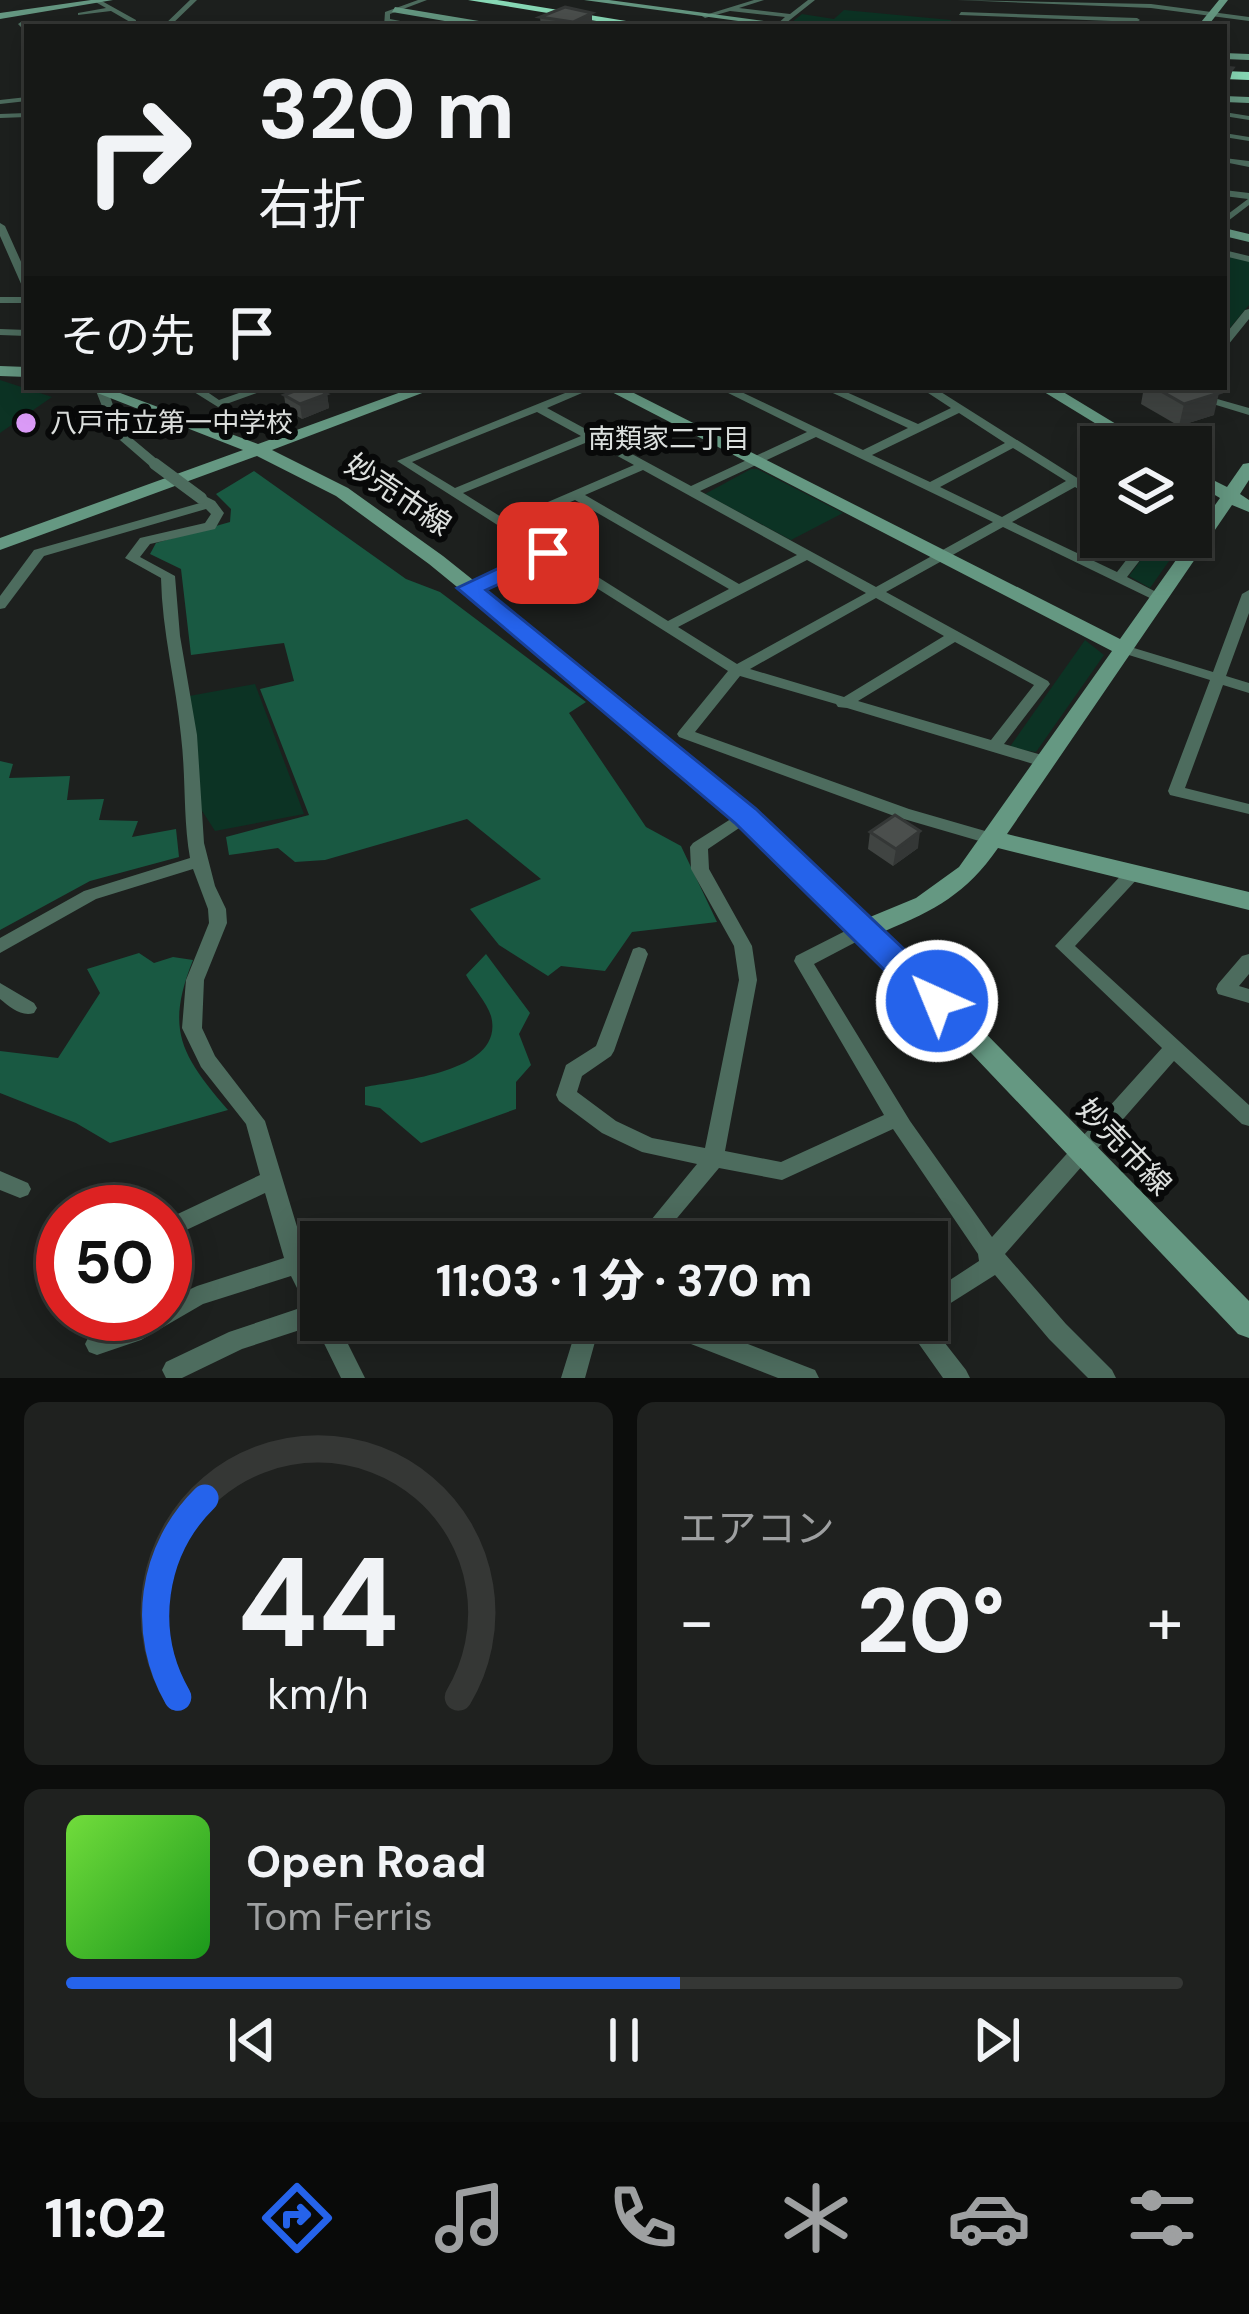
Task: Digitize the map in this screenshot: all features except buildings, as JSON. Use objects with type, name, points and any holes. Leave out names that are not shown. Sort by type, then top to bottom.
[{"type":"highway","points":[[451,0],[609,24]]},
{"type":"highway","points":[[474,0],[611,24]]},
{"type":"street","points":[[168,24],[194,0]]},
{"type":"street","points":[[391,19],[424,0]]},
{"type":"street","points":[[595,0],[763,24]]},
{"type":"street","points":[[626,24],[681,0]]},
{"type":"street","points":[[705,16],[761,0]]},
{"type":"street","points":[[780,24],[812,0]]},
{"type":"street","points":[[963,24],[959,0],[1154,3],[1249,19]]},
{"type":"street","points":[[1205,24],[1224,0]]},
{"type":"street","points":[[0,16],[96,1],[111,5],[133,24]]},
{"type":"street","points":[[1037,1],[1044,24]]},
{"type":"street","points":[[961,14],[1134,24],[1154,3]]},
{"type":"street","points":[[80,14],[111,5]]},
{"type":"street","points":[[729,9],[790,16]]},
{"type":"street","points":[[391,19],[455,24]]},
{"type":"street","points":[[1243,211],[1249,199]]},
{"type":"street","points":[[0,226],[23,263]]},
{"type":"street","points":[[13,248],[24,246]]},
{"type":"street","points":[[1243,328],[1249,313]]},
{"type":"street","points":[[96,390],[117,431],[218,513],[210,526],[145,541],[132,559],[168,576],[168,616],[190,740],[190,822],[218,923],[195,980],[192,1028],[217,1073],[250,1111],[300,1271]]},
{"type":"street","name":"妙売市線","points":[[99,390],[259,450],[342,492],[469,588],[745,816],[867,928],[1249,1323]]},
{"type":"street","points":[[197,390],[218,404],[258,390]]},
{"type":"street","points":[[0,544],[422,390]]},
{"type":"street","points":[[582,390],[404,460],[737,670],[1046,762]]},
{"type":"street","points":[[616,390],[1124,649],[1249,688]]},
{"type":"street","points":[[728,390],[1159,597]]},
{"type":"street","points":[[833,390],[917,428]]},
{"type":"street","points":[[930,390],[1080,486]]},
{"type":"street","points":[[1049,390],[1110,426]]},
{"type":"street","points":[[1174,390],[1248,410]]},
{"type":"street","points":[[538,407],[1043,684],[995,746]]},
{"type":"street","points":[[862,455],[958,409]]},
{"type":"street","points":[[691,491],[815,433]]},
{"type":"street","points":[[453,493],[590,437]]},
{"type":"street","points":[[930,487],[1013,443]]},
{"type":"street","points":[[505,525],[643,466]]},
{"type":"street","points":[[1104,1378],[991,1260],[897,1118],[803,961],[925,904],[968,873],[1159,597],[1239,501],[1249,468]]},
{"type":"street","points":[[1074,482],[737,670],[685,734],[902,813],[1249,901]]},
{"type":"street","points":[[1212,485],[1239,501]]},
{"type":"street","points":[[576,495],[738,589]]},
{"type":"street","points":[[0,605],[21,583],[39,553],[206,501]]},
{"type":"street","points":[[469,588],[548,553]]},
{"type":"street","points":[[668,627],[806,555]]},
{"type":"street","points":[[1119,578],[1135,558]]},
{"type":"street","points":[[0,581],[21,583]]},
{"type":"street","points":[[1249,594],[1176,790],[1249,809]]},
{"type":"street","points":[[843,704],[954,637]]},
{"type":"street","points":[[662,1221],[713,1160],[748,980],[742,946],[700,868],[699,847],[745,816]]},
{"type":"street","points":[[0,946],[90,895],[200,861]]},
{"type":"street","points":[[1133,873],[1064,946],[1249,1118]]},
{"type":"street","points":[[639,954],[604,1051],[573,1071],[566,1095],[609,1127],[649,1146],[782,1171],[897,1118]]},
{"type":"street","points":[[1249,961],[1225,989],[1249,996]]},
{"type":"street","points":[[0,990],[27,1008]]},
{"type":"street","points":[[948,1292],[991,1260],[1172,1049]]},
{"type":"street","points":[[192,1217],[271,1180]]},
{"type":"street","points":[[192,1299],[297,1264]]},
{"type":"street","points":[[174,1370],[250,1334],[300,1319]]},
{"type":"street","points":[[97,1344],[104,1341]]},
{"type":"street","points":[[333,1341],[353,1378]]},
{"type":"street","points":[[573,1378],[584,1341]]},
{"type":"street","points":[[712,1341],[807,1378]]},
{"type":"street","points":[[929,1341],[958,1378]]},
{"type":"green space","points":[[844,10],[951,20],[951,24],[791,23],[802,14],[834,19]]},
{"type":"green space","points":[[1227,256],[1249,261],[1249,305],[1227,331]]},
{"type":"green space","points":[[0,380],[52,397],[0,433]]},
{"type":"green space","points":[[751,469],[843,513],[791,540],[705,494]]},
{"type":"green space","points":[[254,471],[406,579],[440,592],[586,702],[569,713],[646,827],[681,846],[717,922],[632,932],[605,971],[561,966],[548,976],[499,945],[470,909],[541,879],[467,819],[325,860],[295,862],[278,848],[229,855],[226,837],[309,815],[260,689],[294,681],[284,643],[191,655],[181,569],[150,554],[156,543],[230,522],[231,509],[216,494]]},
{"type":"green space","points":[[1142,558],[1171,558],[1150,588],[1129,576]]},
{"type":"green space","points":[[1085,640],[1104,655],[1036,752],[1009,748]]},
{"type":"green space","points":[[255,684],[304,814],[215,831],[199,806],[189,696]]},
{"type":"green space","points":[[0,761],[13,764],[9,778],[70,776],[67,800],[104,799],[99,820],[138,821],[132,837],[176,829],[179,857],[90,881],[0,930]]},
{"type":"green space","points":[[139,953],[154,963],[173,957],[193,960],[180,1005],[182,1041],[199,1073],[228,1110],[110,1143],[76,1123],[0,1093],[0,1051],[58,1058],[100,993],[87,969]]},
{"type":"green space","points":[[486,954],[530,1013],[519,1034],[531,1065],[516,1082],[516,1109],[421,1143],[380,1108],[365,1105],[365,1087],[446,1070],[482,1050],[491,1035],[491,1016],[466,975]]},
{"type":"place","name":"八戸市立第一中学校","points":[[26,423]]},
{"type":"district","name":"南類家二丁目","points":[[669,439]]},
{"type":"route","points":[[548,553],[469,588],[745,816],[867,928],[937,1001]]}]
